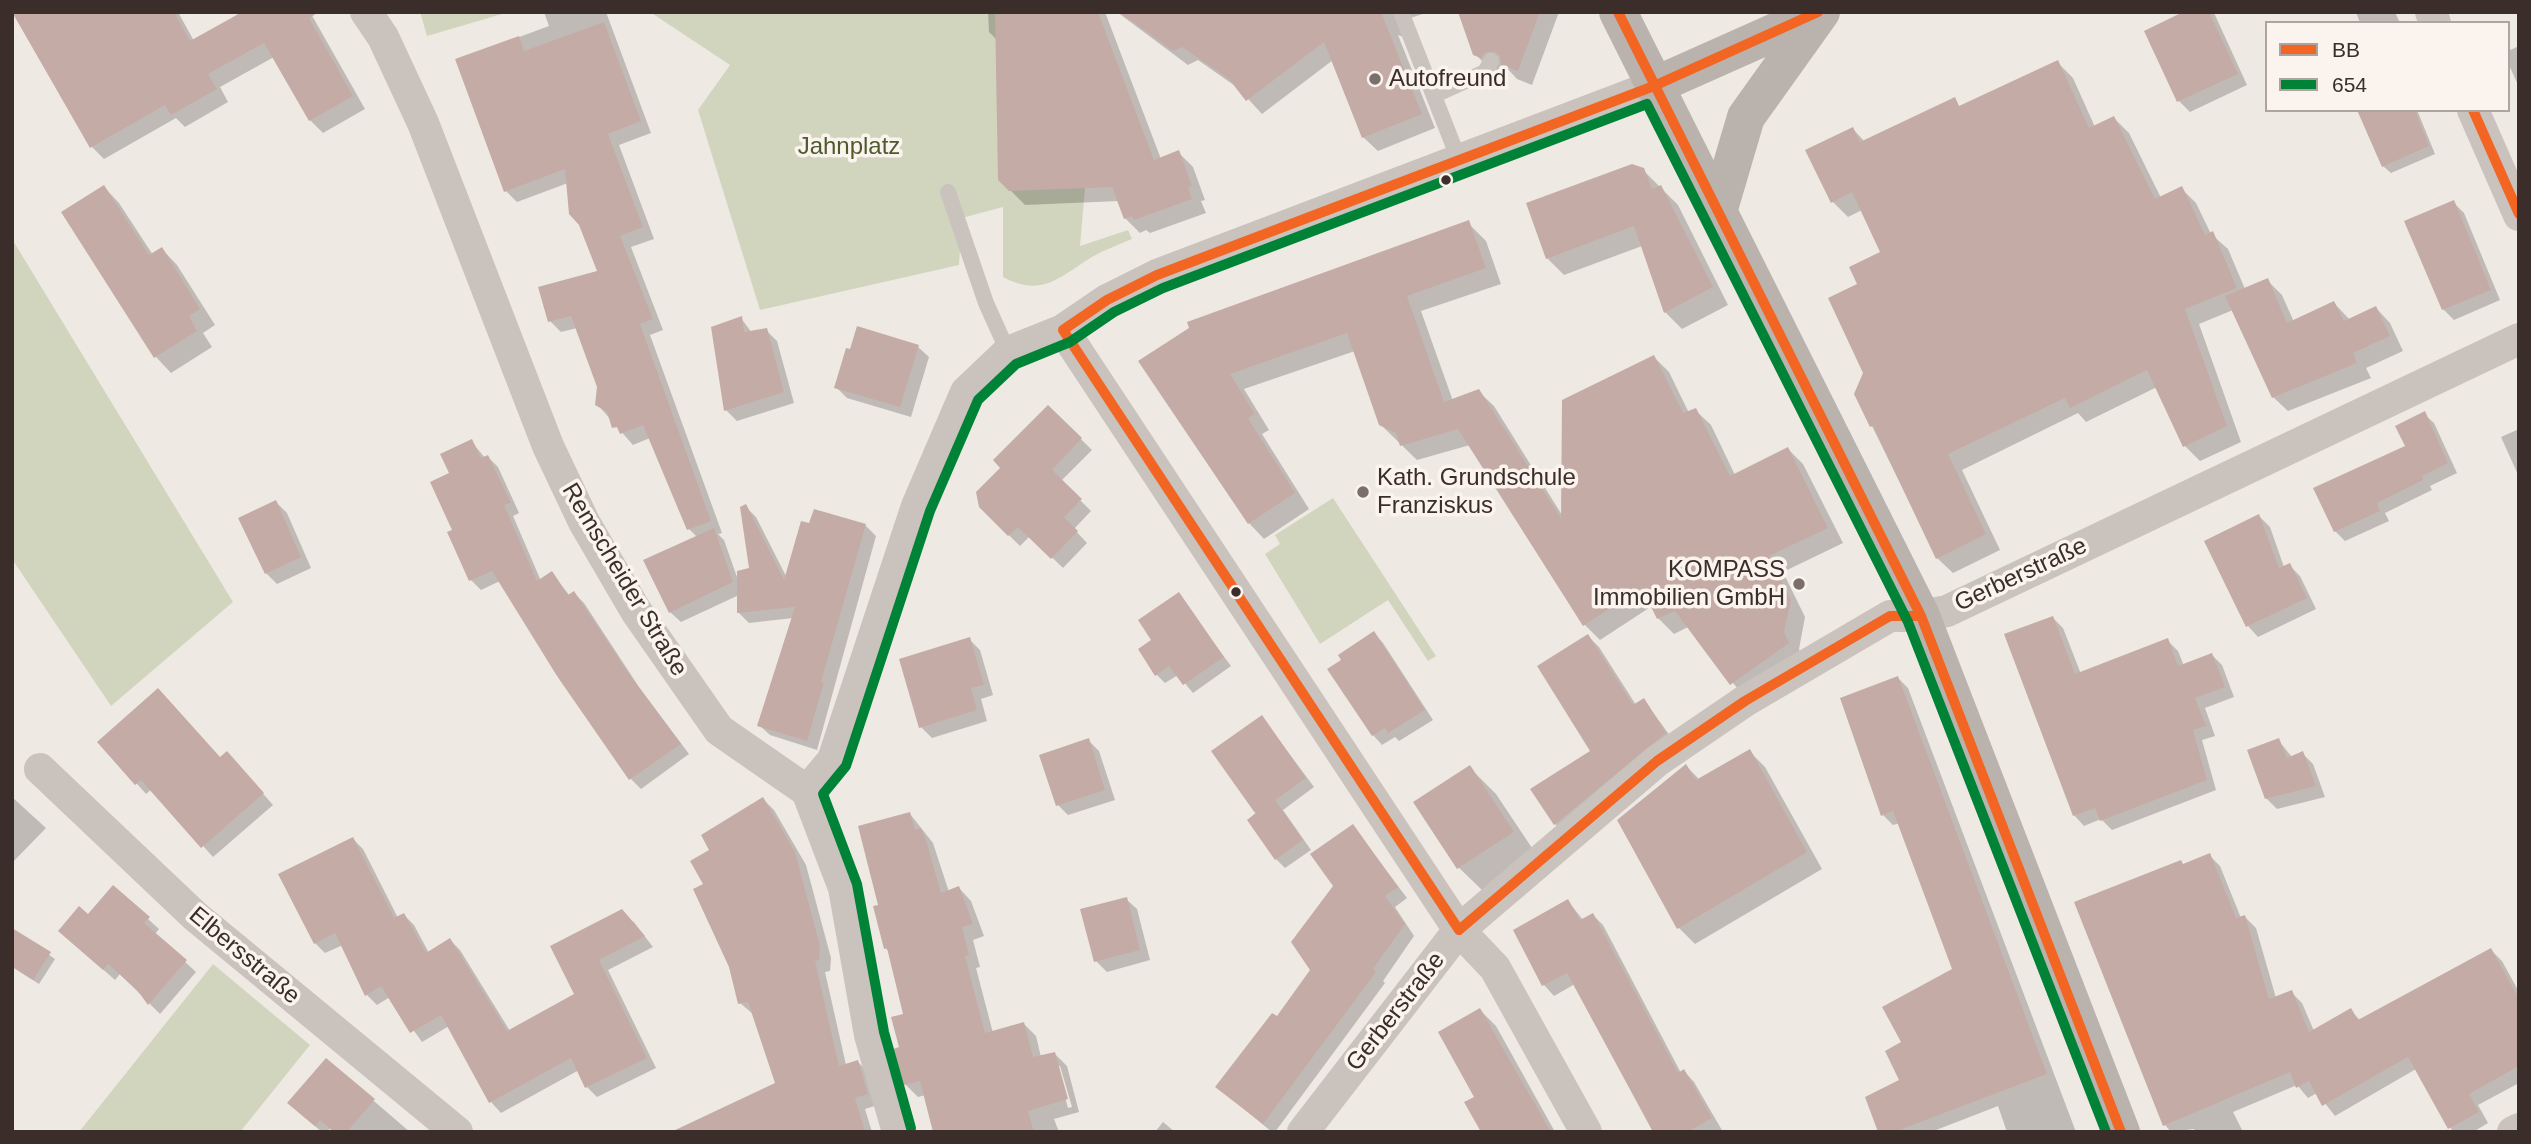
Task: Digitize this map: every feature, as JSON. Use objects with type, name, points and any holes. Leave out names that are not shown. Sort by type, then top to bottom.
[{"type":"main road","points":[[1618,12],[1921,617],[2121,1132]]},
{"type":"main road","points":[[1654,86],[1820,12]]},
{"type":"main road","points":[[1718,212],[1746,117],[1820,12]]},
{"type":"street","name":"Remscheider Straße","points":[[377,20],[423,123],[548,446],[583,522],[636,611],[719,730],[807,791]]},
{"type":"street","points":[[898,1132],[870,1035],[844,888],[807,791],[833,760],[917,506],[966,392],[1009,352],[1063,330],[1107,300],[1157,275],[1654,86]]},
{"type":"street","points":[[2474,112],[2519,215]]},
{"type":"street","points":[[1063,330],[1460,930],[1494,968],[1586,1132]]},
{"type":"street","name":"Gerberstraße","points":[[1303,1132],[1460,930],[1657,761],[1745,701],[1890,616],[1921,617],[1947,611],[2519,339]]},
{"type":"street","name":"Elbersstraße","points":[[40,769],[195,916],[457,1132]]},
{"type":"street","points":[[2513,1132],[2519,1129]]},
{"type":"lane","points":[[1401,12],[1459,160]]},
{"type":"lane","points":[[1435,95],[1485,72],[1491,61]]},
{"type":"lane","points":[[948,192],[986,303],[1009,352]]},
{"type":"green space","points":[[420,12],[509,12],[427,36]]},
{"type":"green space","name":"Jahnplatz","points":[[650,12],[1079,12],[1085,188],[1080,246],[1128,230],[1132,239],[1097,254],[1060,278],[1029,286],[1003,277],[1003,207],[962,218],[959,265],[760,310],[698,110],[730,65]]},
{"type":"green space","points":[[12,239],[233,602],[111,706],[12,559]]},
{"type":"green space","points":[[1333,498],[1436,656],[1428,661],[1388,600],[1320,644],[1265,554],[1280,544],[1275,535]]},
{"type":"green space","points":[[213,964],[310,1045],[240,1132],[79,1132]]},
{"type":"building","points":[[12,12],[174,12],[190,41],[242,12],[319,12],[309,18],[353,96],[309,121],[264,43],[208,74],[217,89],[171,115],[165,105],[90,148]]},
{"type":"building","points":[[995,12],[1098,12],[1154,160],[1179,150],[1192,186],[1188,187],[1192,199],[1134,220],[1132,216],[1124,219],[1112,187],[1009,191],[998,180]]},
{"type":"building","points":[[1119,12],[1381,12],[1422,114],[1362,138],[1324,42],[1246,101],[1229,79],[1182,47],[1173,51]]},
{"type":"building","points":[[1458,12],[1540,12],[1518,71],[1501,65],[1500,56],[1495,52],[1486,52],[1481,58],[1473,55]]},
{"type":"building","points":[[2183,12],[2209,12],[2238,74],[2177,102],[2144,31]]},
{"type":"building","points":[[604,22],[641,121],[608,134],[643,227],[620,236],[653,319],[640,324],[711,521],[687,530],[643,425],[620,434],[617,427],[612,428],[607,412],[595,405],[597,387],[571,316],[548,322],[538,287],[597,271],[579,225],[569,214],[565,169],[504,192],[455,59],[519,36],[524,51]]},
{"type":"building","points":[[2058,60],[2089,128],[2114,116],[2155,199],[2182,186],[2205,235],[2213,231],[2237,288],[2185,309],[2227,426],[2183,447],[2147,370],[2070,408],[2065,398],[1948,454],[1986,534],[1936,559],[1873,426],[1870,427],[1854,394],[1863,373],[1828,298],[1857,284],[1849,267],[1880,252],[1852,192],[1831,203],[1805,150],[1853,127],[1860,142],[1955,97],[1959,106]]},
{"type":"building","points":[[2358,112],[2416,112],[2429,146],[2382,167]]},
{"type":"building","points":[[1632,164],[1644,168],[1652,189],[1661,185],[1713,287],[1664,313],[1634,226],[1546,259],[1526,203]]},
{"type":"building","points":[[104,185],[149,255],[162,247],[200,309],[189,316],[197,331],[154,358],[61,212]]},
{"type":"building","points":[[2454,200],[2491,290],[2442,310],[2404,221]]},
{"type":"building","points":[[1469,220],[1486,268],[1407,296],[1444,402],[1479,389],[1561,518],[1562,400],[1654,355],[1683,413],[1696,408],[1730,476],[1788,447],[1828,528],[1769,556],[1791,600],[1784,632],[1789,643],[1730,685],[1675,611],[1657,619],[1642,588],[1583,626],[1458,429],[1400,446],[1396,433],[1379,425],[1347,333],[1230,374],[1255,414],[1248,418],[1295,493],[1248,524],[1138,361],[1189,328],[1187,322]]},
{"type":"building","points":[[2268,278],[2287,323],[2334,301],[2344,321],[2376,306],[2390,336],[2353,353],[2357,363],[2272,398],[2225,296]]},
{"type":"building","points":[[742,316],[744,332],[767,328],[784,392],[724,411],[711,327]]},
{"type":"building","points":[[857,326],[919,345],[900,407],[834,388],[846,348],[850,349]]},
{"type":"building","points":[[1048,405],[1082,438],[1052,470],[1082,499],[1064,517],[1078,531],[1051,559],[1018,527],[1008,536],[979,507],[976,492],[1000,468],[993,460]]},
{"type":"building","points":[[2425,411],[2448,463],[2422,476],[2423,480],[2377,503],[2380,511],[2334,532],[2313,488],[2405,446],[2395,426]]},
{"type":"building","points":[[472,439],[481,458],[488,455],[511,503],[504,505],[537,581],[552,571],[568,595],[574,591],[629,674],[681,744],[629,780],[557,676],[492,571],[469,581],[447,532],[452,530],[430,482],[449,473],[440,454]]},
{"type":"building","points":[[276,500],[301,557],[265,574],[238,518]]},
{"type":"building","points":[[746,504],[784,580],[801,521],[809,523],[814,509],[866,524],[807,741],[757,726],[795,607],[737,613],[737,571],[749,568],[740,507]]},
{"type":"building","points":[[2259,514],[2279,568],[2290,563],[2307,598],[2246,627],[2204,541]]},
{"type":"building","points":[[714,528],[733,582],[669,613],[643,560]]},
{"type":"building","points":[[1179,592],[1224,657],[1183,685],[1169,666],[1155,676],[1138,649],[1151,640],[1138,620]]},
{"type":"building","points":[[2053,616],[2075,674],[2168,638],[2178,666],[2212,653],[2225,687],[2195,698],[2206,726],[2193,730],[2207,780],[2100,821],[2095,808],[2073,816],[2004,634]]},
{"type":"building","points":[[1374,631],[1425,710],[1388,733],[1385,728],[1372,736],[1327,669],[1341,660],[1338,655]]},
{"type":"building","points":[[1588,634],[1633,705],[1644,698],[1666,733],[1554,825],[1530,789],[1590,751],[1537,666]]},
{"type":"building","points":[[970,637],[984,685],[971,688],[977,710],[919,728],[899,659]]},
{"type":"building","points":[[1898,676],[2047,1074],[1894,1132],[1878,1132],[1865,1097],[1899,1080],[1885,1051],[1901,1042],[1882,1007],[1952,969],[1893,811],[1881,816],[1840,698]]},
{"type":"building","points":[[158,688],[220,757],[227,751],[264,793],[201,848],[141,780],[135,785],[97,742]]},
{"type":"building","points":[[1262,715],[1306,778],[1275,800],[1303,840],[1275,860],[1247,820],[1257,812],[1255,813],[1211,751]]},
{"type":"building","points":[[1089,738],[1105,790],[1056,806],[1039,755]]},
{"type":"building","points":[[2279,738],[2287,758],[2303,751],[2316,786],[2265,799],[2247,750]]},
{"type":"building","points":[[1750,749],[1807,852],[1677,929],[1617,820],[1686,764],[1696,780]]},
{"type":"building","points":[[1470,765],[1514,832],[1457,869],[1413,802]]},
{"type":"building","points":[[763,797],[795,852],[820,946],[819,960],[815,961],[839,1066],[858,1060],[868,1094],[855,1098],[865,1132],[671,1132],[775,1083],[748,1002],[738,1004],[729,967],[693,889],[703,884],[690,861],[709,850],[701,835]]},
{"type":"building","points":[[910,812],[915,830],[921,828],[926,840],[941,893],[959,886],[973,924],[962,927],[969,955],[965,956],[985,1033],[1024,1022],[1033,1057],[1055,1052],[1068,1099],[1028,1111],[1034,1132],[933,1132],[920,1081],[904,1085],[893,1049],[899,1047],[891,1017],[903,1014],[887,948],[884,949],[873,906],[878,905],[858,826]]},
{"type":"building","points":[[1353,824],[1398,887],[1385,896],[1405,924],[1373,969],[1376,972],[1263,1124],[1215,1087],[1272,1013],[1277,1016],[1310,970],[1291,942],[1333,886],[1310,854]]},
{"type":"building","points":[[353,837],[394,918],[404,913],[426,953],[450,938],[507,1031],[574,994],[550,946],[622,909],[645,936],[599,960],[647,1058],[585,1088],[571,1058],[489,1103],[441,1015],[410,1033],[381,986],[365,996],[335,933],[314,944],[278,874]]},
{"type":"building","points":[[2210,853],[2236,918],[2245,915],[2269,999],[2292,990],[2309,1032],[2351,1008],[2358,1020],[2491,948],[2519,999],[2519,1066],[2469,1094],[2479,1112],[2448,1129],[2408,1057],[2322,1106],[2309,1081],[2296,1088],[2290,1072],[2163,1126],[2074,902],[2181,860],[2183,864]]},
{"type":"building","points":[[113,885],[150,917],[144,923],[187,960],[148,1005],[138,991],[108,964],[103,970],[58,931],[79,906],[88,914]]},
{"type":"building","points":[[1127,897],[1140,950],[1094,962],[1080,909]]},
{"type":"building","points":[[1568,899],[1580,920],[1593,913],[1678,1073],[1684,1069],[1712,1118],[1687,1132],[1653,1132],[1567,973],[1542,986],[1513,930]]},
{"type":"building","points":[[12,928],[51,952],[33,980],[12,966]]},
{"type":"building","points":[[1480,1008],[1551,1132],[1481,1132],[1464,1102],[1474,1097],[1438,1032]]},
{"type":"building","points":[[326,1058],[375,1099],[347,1132],[334,1132],[320,1120],[315,1126],[287,1103]]},
{"type":"transit line","name":"BB","points":[[1618,12],[1921,616],[2121,1132]]},
{"type":"transit line","name":"BB","points":[[1063,330],[1107,300],[1157,275],[1654,86],[1818,12]]},
{"type":"transit line","name":"654","points":[[911,1128],[884,1032],[857,884],[823,794],[846,766],[930,511],[978,400],[1016,364],[1070,342],[1114,312],[1163,288],[1647,104],[1908,622],[2106,1132]]},
{"type":"transit line","name":"BB","points":[[2474,112],[2519,214]]},
{"type":"transit line","name":"BB","points":[[1063,330],[1459,930]]},
{"type":"transit line","name":"BB","points":[[1459,930],[1657,761],[1745,701],[1890,616],[1921,616]]},
{"type":"place","name":"Autofreund","points":[[1375,79]]},
{"type":"place","name":"Kath. Grundschule Franziskus","points":[[1363,492]]},
{"type":"place","name":"KOMPASS Immobilien GmbH","points":[[1799,584]]}]
